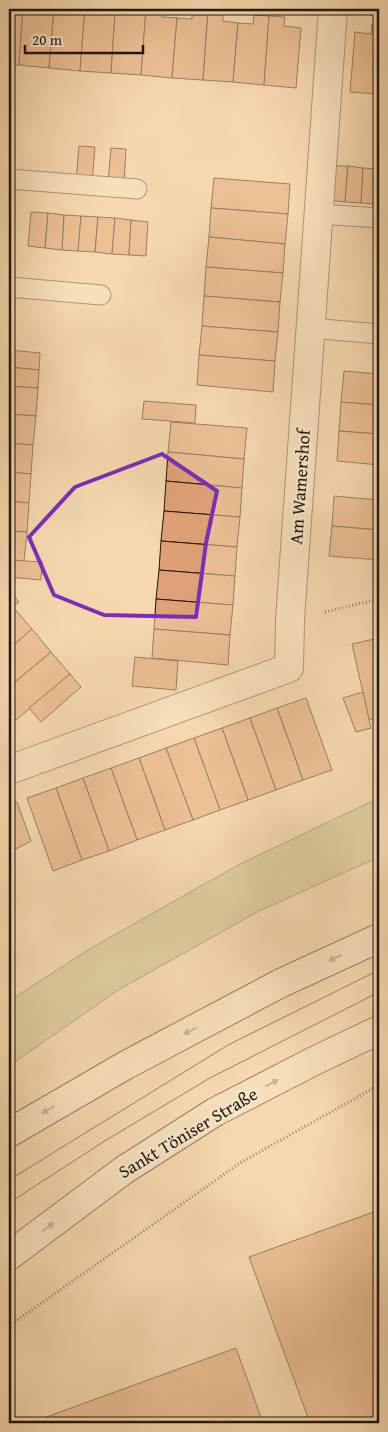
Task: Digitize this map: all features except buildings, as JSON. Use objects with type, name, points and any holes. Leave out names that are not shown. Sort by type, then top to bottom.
[{"type":"street","name":"Am Wamershof","points":[[9,770],[289,668],[290,620],[333,9]]},
{"type":"street","points":[[9,1133],[126,1065],[281,983],[379,938]]},
{"type":"street","name":"Sankt Töniser Straße","points":[[9,1256],[124,1170],[215,1112],[379,1030]]},
{"type":"lane","points":[[9,179],[137,189]]},
{"type":"lane","points":[[319,214],[379,218]]},
{"type":"lane","points":[[9,287],[101,295]]},
{"type":"lane","points":[[311,328],[379,334]]},
{"type":"path","points":[[290,620],[379,599]]},
{"type":"path","points":[[9,1326],[240,1163],[379,1085]]},
{"type":"highlighted area","points":[[162,454],[217,491],[206,543],[196,617],[104,615],[54,595],[29,537],[75,487]]},
{"type":"shaded area","points":[[379,798],[379,857],[259,911],[120,989],[9,1066],[9,1001],[91,948],[240,864]]},
{"type":"tram line","points":[[9,1180],[228,1045],[379,970]]},
{"type":"tram line","points":[[9,1203],[103,1142],[210,1078],[379,992]]}]
